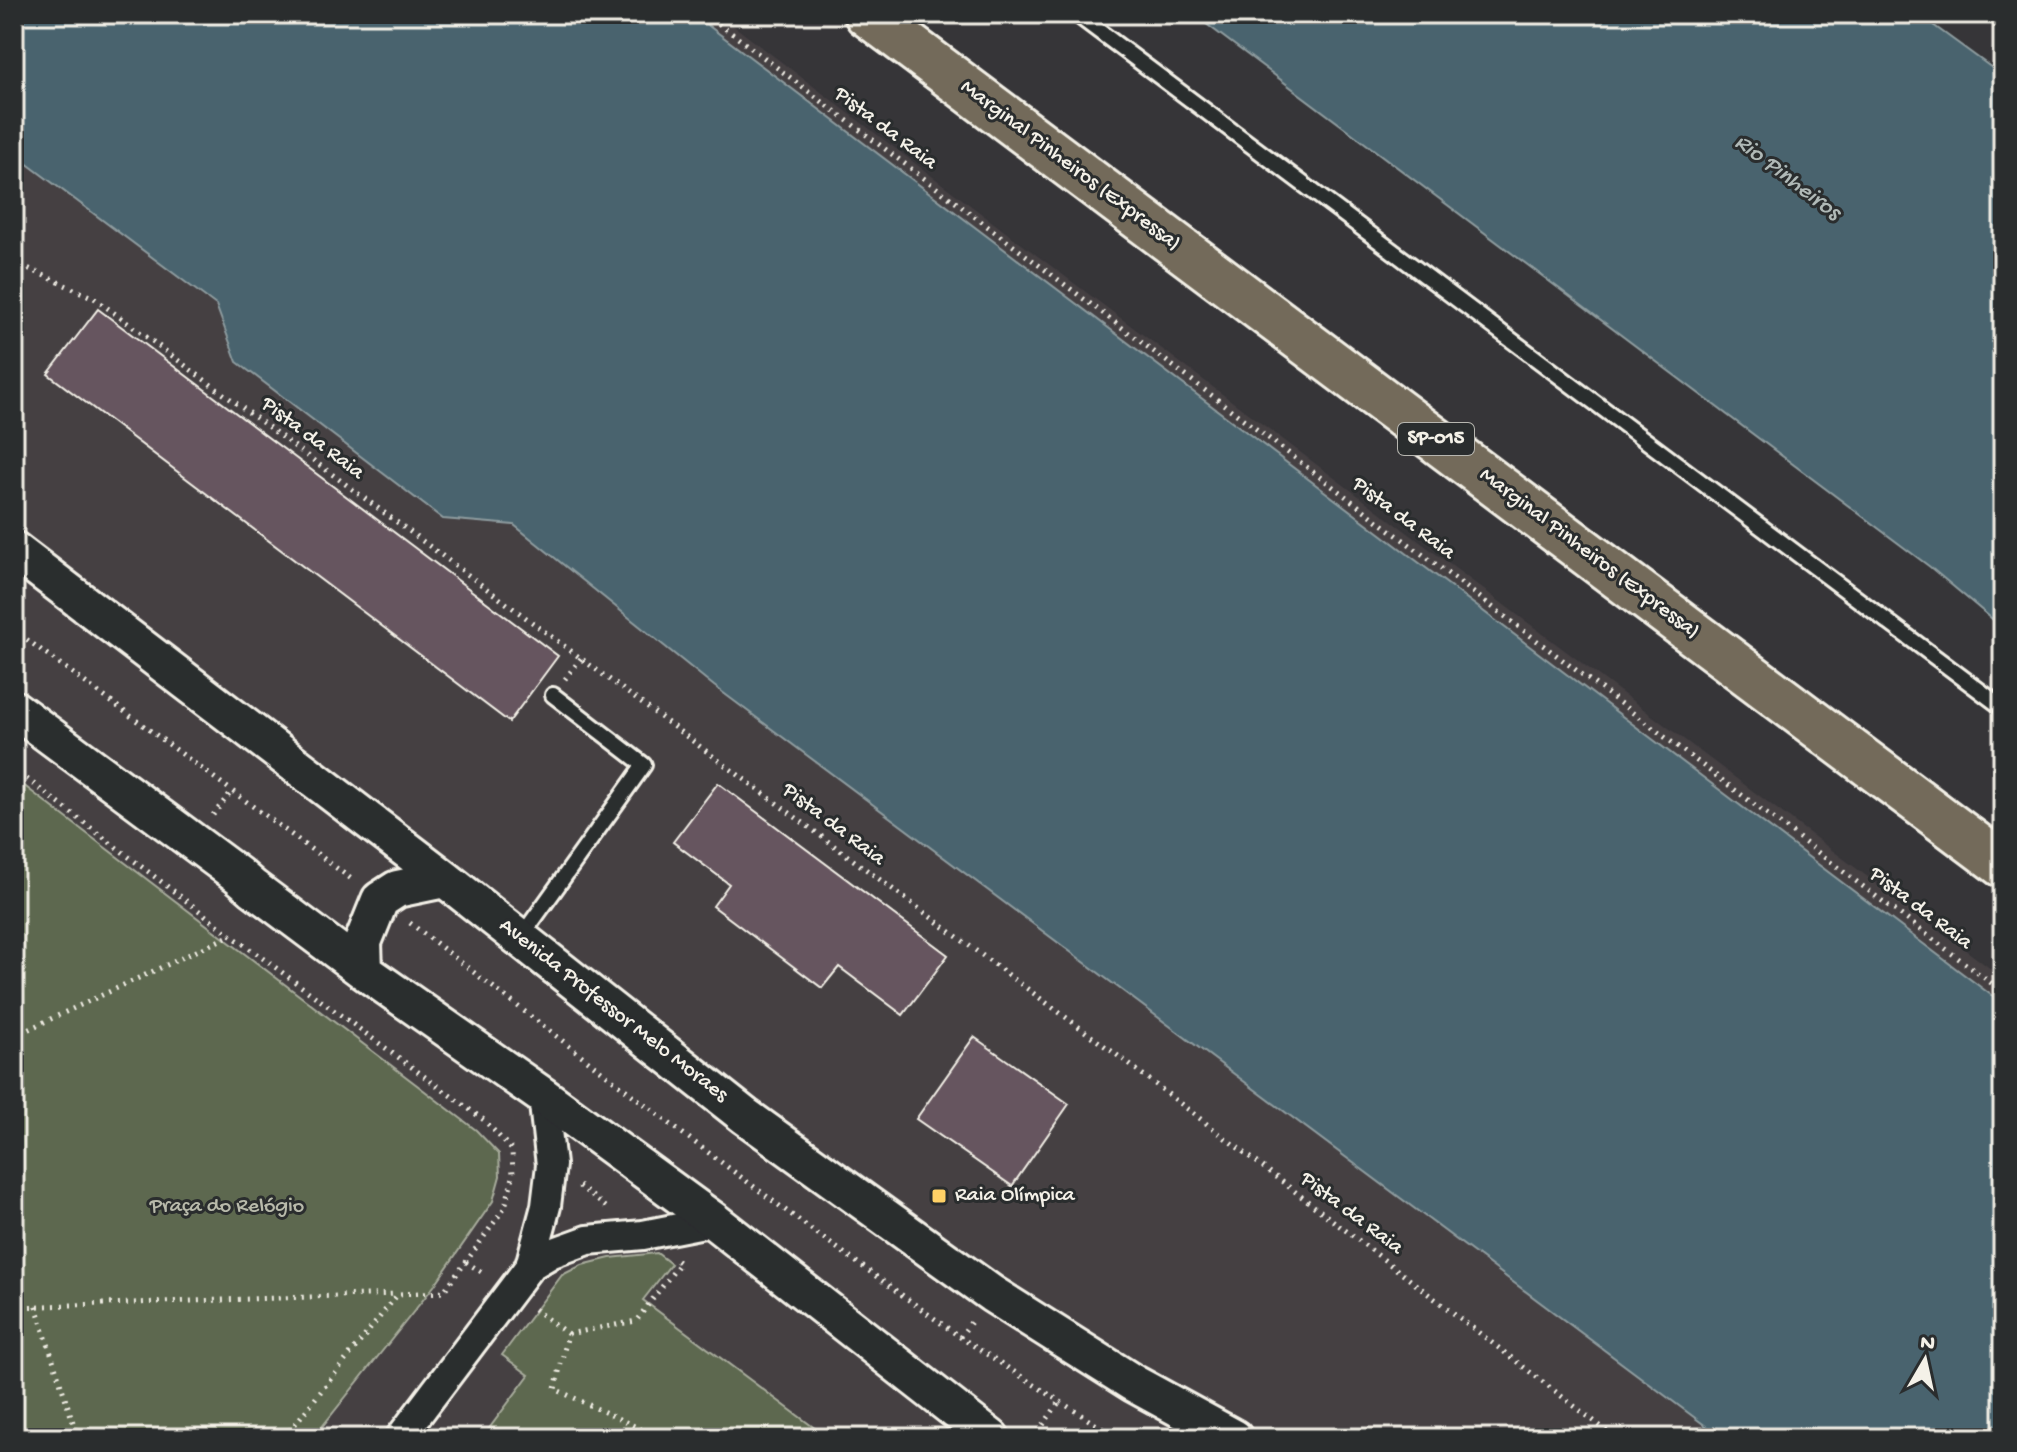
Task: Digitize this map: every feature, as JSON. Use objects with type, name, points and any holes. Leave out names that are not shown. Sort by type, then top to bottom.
[{"type":"highway","name":"Marginal Pinheiros (Expressa)","points":[[867,14],[2003,865]]},
{"type":"street","name":"Avenida Professor Melo Moraes","points":[[14,550],[445,879],[745,1116],[980,1286],[1133,1383],[1234,1438]]},
{"type":"street","points":[[14,709],[364,971],[714,1221],[991,1438]]},
{"type":"street","points":[[364,971],[363,942],[380,900],[397,889],[445,879]]},
{"type":"street","points":[[400,1438],[530,1266],[546,1206],[551,1165],[543,1096]]},
{"type":"street","points":[[530,1266],[552,1253],[588,1240],[643,1235],[714,1221]]},
{"type":"lane","points":[[1076,14],[2003,708]]},
{"type":"lane","points":[[521,938],[644,765],[553,695]]},
{"type":"path","name":"Pista da Raia","points":[[706,14],[2003,992]]},
{"type":"path","name":"Pista da Raia","points":[[14,262],[94,298],[1125,1061],[1616,1438]]},
{"type":"path","points":[[14,630],[380,900],[808,1227],[960,1337],[1117,1438]]},
{"type":"path","points":[[14,769],[231,935],[484,1120],[512,1150],[513,1177],[505,1207],[443,1292],[14,1307]]},
{"type":"path","points":[[14,1036],[231,935]]},
{"type":"path","points":[[551,1165],[611,1210]]},
{"type":"path","points":[[533,1309],[568,1334],[636,1321],[680,1263],[671,1256]]},
{"type":"path","points":[[466,1262],[487,1277]]},
{"type":"path","points":[[284,1438],[398,1294]]},
{"type":"path","points":[[36,1306],[78,1438]]},
{"type":"path","points":[[568,1334],[555,1389],[660,1438]]},
{"type":"path","points":[[1034,1438],[1060,1401]]},
{"type":"shaded area","points":[[14,14],[718,14],[2003,978],[2003,1438],[14,1438]]},
{"type":"green space","name":"Praça do Relógio","points":[[14,778],[476,1130],[499,1154],[500,1176],[493,1201],[434,1286],[313,1438],[14,1438]]},
{"type":"green space","points":[[657,1253],[671,1264],[643,1300],[828,1438],[482,1438],[529,1375],[502,1355],[562,1275],[582,1265],[610,1258]]},
{"type":"water","points":[[14,14],[693,14],[2003,1004],[2003,1438],[1722,1438],[714,686],[514,525],[443,519],[237,362],[216,305],[14,154]]},
{"type":"water","name":"Rio Pinheiros","points":[[1193,14],[1918,14],[2003,76],[2003,628],[1930,567]]},
{"type":"building","points":[[98,309],[558,656],[509,722],[48,374]]},
{"type":"building","points":[[718,783],[948,955],[903,1015],[839,967],[822,988],[713,906],[729,884],[673,842]]},
{"type":"building","points":[[974,1037],[1069,1104],[1012,1186],[916,1119]]},
{"type":"place","name":"Raia Olímpica","points":[[939,1196]]}]
